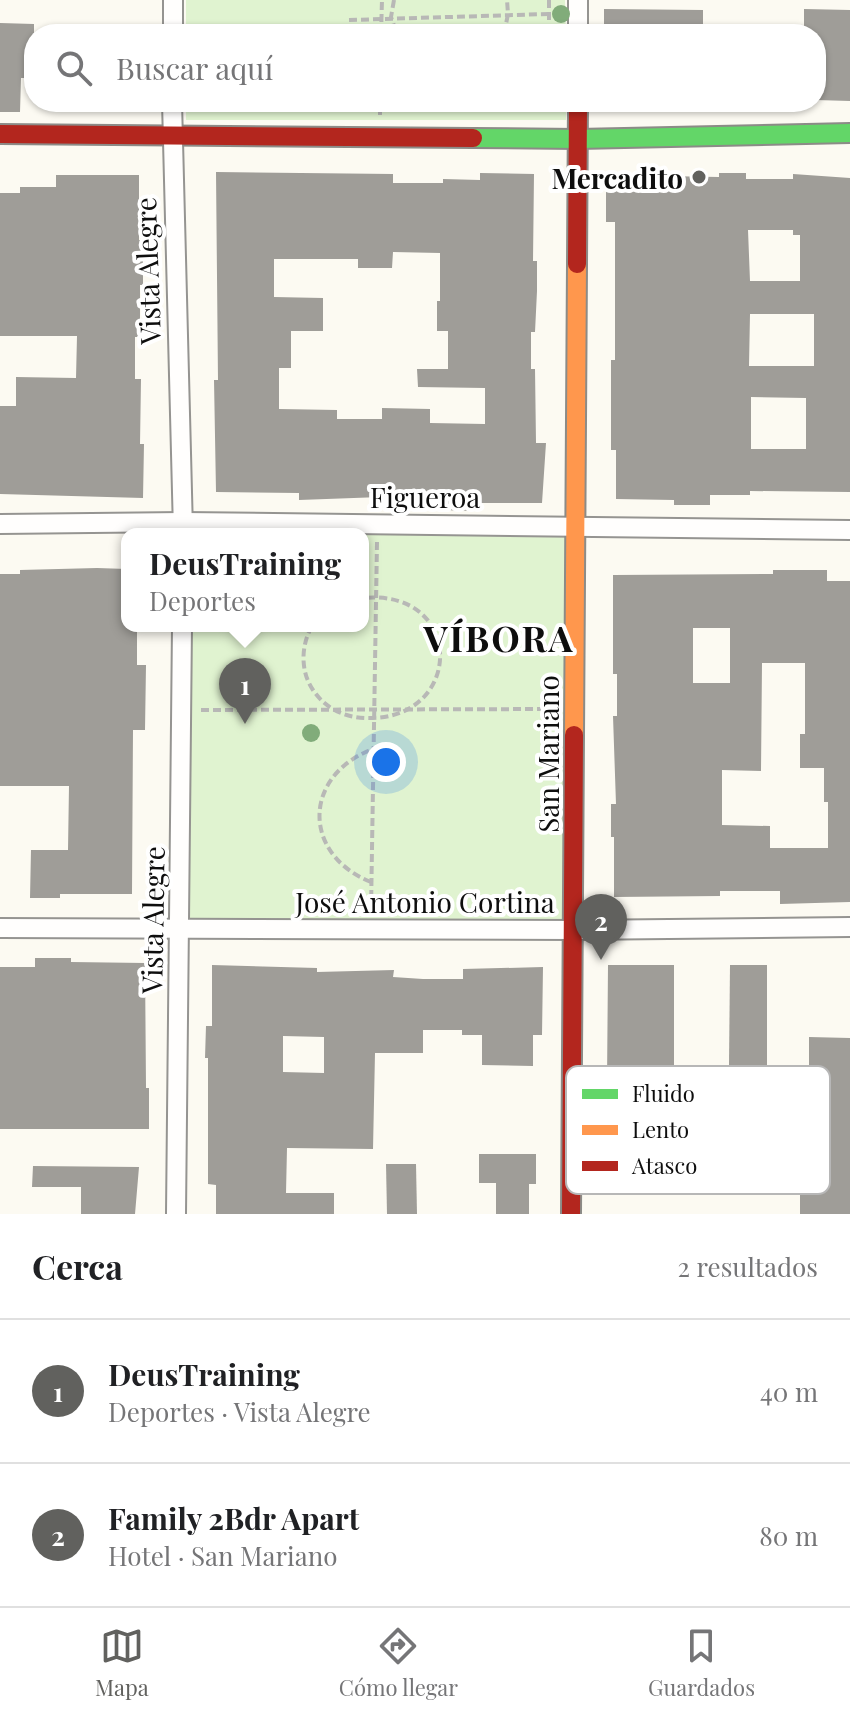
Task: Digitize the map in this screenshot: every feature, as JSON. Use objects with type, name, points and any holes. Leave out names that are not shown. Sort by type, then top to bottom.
[{"type":"street","points":[[173,0],[173,24]]},
{"type":"street","points":[[578,0],[578,24]]},
{"type":"street","name":"Vista Alegre","points":[[172,112],[183,528]]},
{"type":"street","name":"San Mariano","points":[[573,1066],[578,112]]},
{"type":"street","points":[[0,134],[578,139],[850,133]]},
{"type":"street","name":"Figueroa","points":[[0,524],[183,528],[377,523],[850,530]]},
{"type":"street","name":"Vista Alegre","points":[[176,1214],[182,632]]},
{"type":"street","name":"José Antonio Cortina","points":[[0,928],[574,930],[850,927]]},
{"type":"street","name":"San Mariano","points":[[571,1194],[571,1214]]},
{"type":"path","points":[[381,24],[382,0]]},
{"type":"path","points":[[393,24],[391,17],[394,0]]},
{"type":"path","points":[[506,24],[507,0]]},
{"type":"path","points":[[549,0],[549,24]]},
{"type":"path","points":[[349,20],[549,14]]},
{"type":"path","points":[[371,928],[377,523]]},
{"type":"path","points":[[310,632],[303,649],[304,669],[311,688],[324,704],[341,714],[374,718],[418,704],[431,690],[439,673],[441,655],[438,637],[429,620],[416,607],[397,599],[369,597]]},
{"type":"path","points":[[181,710],[575,709]]},
{"type":"path","points":[[371,882],[352,874],[336,861],[325,844],[320,824],[320,804],[332,777],[353,756],[373,749]]},
{"type":"green space","points":[[186,0],[565,0],[566,24],[186,24]]},
{"type":"green space","points":[[186,112],[566,112],[566,120],[186,120]]},
{"type":"green space","points":[[183,522],[576,525],[574,930],[180,927],[182,632],[369,632],[369,528],[183,528]]},
{"type":"building","points":[[604,9],[703,10],[703,24],[604,24]]},
{"type":"building","points":[[804,9],[850,10],[850,101],[826,100],[826,24],[804,24]]},
{"type":"building","points":[[0,23],[34,24],[24,24],[24,78],[21,78],[20,112],[0,112]]},
{"type":"building","points":[[216,172],[393,174],[393,183],[480,180],[480,173],[534,174],[533,261],[537,261],[537,291],[535,332],[531,332],[531,369],[535,369],[536,443],[546,443],[542,503],[477,503],[477,511],[438,510],[438,498],[402,497],[402,501],[381,501],[381,497],[299,500],[299,493],[216,492],[214,380],[218,380]],"holes":[[[393,252],[440,253],[437,331],[448,331],[448,369],[417,369],[418,387],[485,388],[485,424],[430,423],[430,409],[382,408],[382,419],[337,419],[337,410],[279,409],[279,368],[291,368],[291,331],[323,331],[323,298],[274,297],[274,259],[358,259],[358,268],[392,268]]]},
{"type":"building","points":[[719,173],[746,173],[746,179],[793,179],[793,174],[850,178],[850,492],[750,491],[750,495],[710,495],[710,505],[674,505],[674,500],[616,499],[616,450],[611,450],[611,360],[615,360],[615,222],[606,222],[606,175],[719,177]],"holes":[[[748,230],[793,230],[793,235],[800,235],[800,281],[750,281]],[[750,314],[814,314],[814,366],[749,366]],[[751,397],[806,398],[806,449],[751,449]]]},
{"type":"building","points":[[56,175],[139,175],[143,285],[140,285],[140,337],[135,337],[135,379],[141,379],[143,498],[0,494],[0,406],[16,406],[16,377],[76,378],[77,336],[0,336],[0,193],[20,193],[20,187],[56,187]]},
{"type":"building","points":[[121,569],[121,632],[137,632],[137,665],[146,665],[145,730],[133,730],[132,894],[60,894],[60,898],[30,898],[31,850],[68,850],[69,786],[0,786],[0,574],[20,574],[20,570]]},
{"type":"building","points":[[773,570],[827,570],[827,581],[850,581],[850,902],[780,904],[780,891],[720,891],[720,896],[614,897],[611,804],[616,804],[613,716],[617,716],[617,674],[613,674],[613,575],[773,574]],"holes":[[[693,628],[730,628],[730,683],[693,683]],[[762,663],[805,663],[805,734],[800,734],[800,768],[824,768],[828,848],[770,848],[770,826],[722,825],[722,770],[761,771]]]},
{"type":"building","points":[[35,958],[145,963],[149,1129],[0,1129],[0,967],[35,967]]},
{"type":"building","points":[[212,965],[317,968],[317,972],[394,970],[393,977],[423,979],[463,979],[463,969],[543,967],[542,1035],[533,1035],[533,1066],[482,1065],[482,1035],[462,1035],[462,1030],[423,1030],[423,1053],[375,1053],[373,1149],[287,1148],[286,1193],[334,1193],[334,1214],[216,1214],[216,1185],[208,1184],[208,1058],[205,1058],[206,1026],[212,1026]],"holes":[[[283,1036],[324,1037],[324,1073],[283,1072]]]},
{"type":"building","points":[[608,965],[674,965],[674,1066],[607,1066]]},
{"type":"building","points":[[730,965],[767,965],[767,1065],[729,1065]]},
{"type":"building","points":[[809,1037],[850,1038],[850,1214],[800,1214],[800,1194],[830,1194],[830,1066],[809,1066]]},
{"type":"building","points":[[479,1154],[536,1154],[536,1184],[529,1184],[529,1214],[496,1214],[496,1183],[479,1183]]},
{"type":"building","points":[[386,1164],[416,1164],[417,1214],[387,1214]]},
{"type":"building","points":[[33,1166],[139,1167],[135,1214],[81,1214],[81,1187],[32,1187]]},
{"type":"traffic: fast","points":[[473,138],[850,133]]},
{"type":"traffic: slow","points":[[574,735],[577,264]]},
{"type":"traffic: jam","points":[[577,264],[578,112]]},
{"type":"traffic: jam","points":[[0,134],[473,138]]},
{"type":"traffic: jam","points":[[572,1066],[574,735]]},
{"type":"traffic: jam","points":[[571,1194],[571,1214]]},
{"type":"place","name":"Mercadito","points":[[699,177]]},
{"type":"place","name":"DeusTraining","points":[[245,724]]},
{"type":"place","name":"Family 2Bdr Apart","points":[[601,960]]},
{"type":"district","name":"VÍBORA","points":[[499,637]]}]
